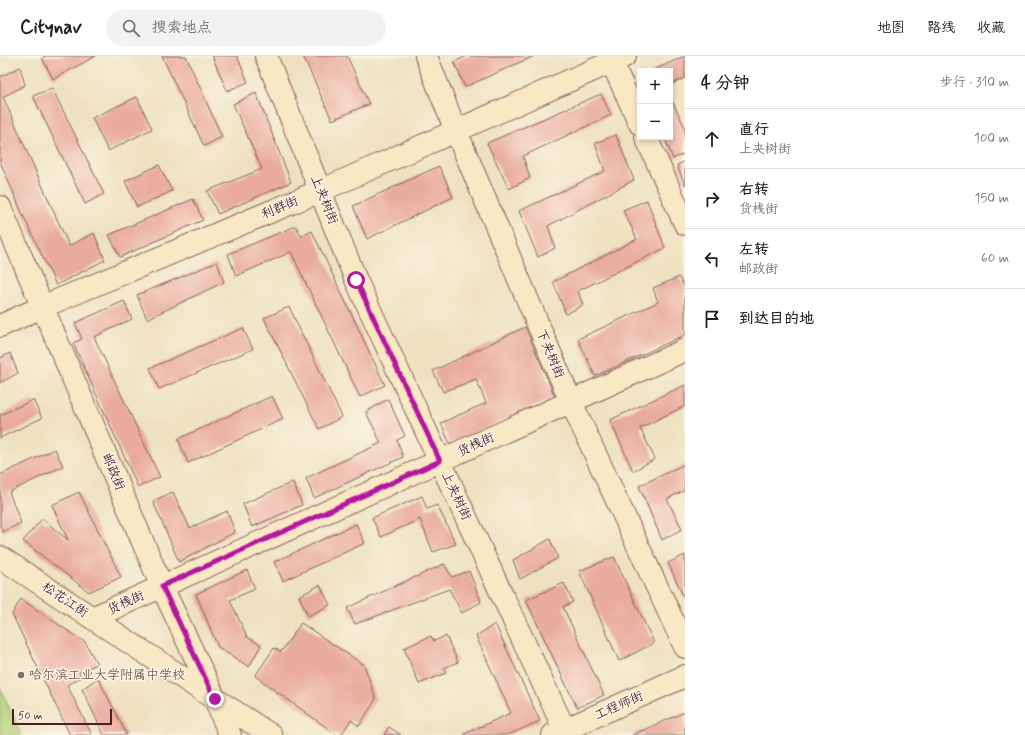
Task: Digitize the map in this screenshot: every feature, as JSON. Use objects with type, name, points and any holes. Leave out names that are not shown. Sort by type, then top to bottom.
[{"type":"street","name":"上夹树街","points":[[266,56],[356,280],[440,461],[561,733]]},
{"type":"street","name":"下夹树街","points":[[426,56],[456,131],[571,402],[685,647]]},
{"type":"street","name":"利群街","points":[[0,326],[320,191],[615,58]]},
{"type":"street","points":[[615,58],[637,116]]},
{"type":"street","points":[[647,140],[685,224]]},
{"type":"street","name":"邮政街","points":[[0,207],[162,586],[215,699],[230,735]]},
{"type":"street","name":"货栈街","points":[[92,618],[685,350]]},
{"type":"street","name":"松花江街","points":[[0,557],[271,735]]},
{"type":"street","name":"工程师街","points":[[561,733],[685,676]]},
{"type":"green space","points":[[0,687],[21,735],[0,735]]},
{"type":"building","points":[[46,56],[96,56],[53,79],[42,58]]},
{"type":"building","points":[[162,56],[186,56],[222,137],[204,146]]},
{"type":"building","points":[[212,56],[237,56],[248,82],[227,91]]},
{"type":"building","points":[[303,56],[347,56],[369,104],[332,120]]},
{"type":"building","points":[[467,56],[534,56],[465,87],[454,62]]},
{"type":"building","points":[[685,56],[685,78],[673,84],[673,68],[658,68]]},
{"type":"building","points":[[20,67],[25,85],[3,97],[69,246],[94,233],[105,260],[56,285],[0,162],[0,77]]},
{"type":"building","points":[[52,88],[104,194],[85,204],[33,96]]},
{"type":"building","points":[[256,93],[291,182],[218,214],[207,191],[262,169],[233,104]]},
{"type":"building","points":[[601,94],[611,115],[523,156],[530,178],[509,189],[487,143]]},
{"type":"building","points":[[137,97],[152,129],[108,151],[92,118]]},
{"type":"building","points":[[673,102],[685,128],[685,153],[673,159],[665,140],[673,140]]},
{"type":"building","points":[[616,135],[634,180],[548,226],[555,248],[538,257],[519,211],[605,171],[595,143]]},
{"type":"building","points":[[685,161],[685,185],[677,165]]},
{"type":"building","points":[[159,165],[172,191],[137,207],[125,181]]},
{"type":"building","points":[[439,166],[453,197],[367,239],[353,206]]},
{"type":"building","points":[[193,199],[203,220],[120,257],[109,235]]},
{"type":"building","points":[[647,200],[665,248],[578,291],[583,305],[566,314],[553,282],[637,239],[623,210]]},
{"type":"building","points":[[296,226],[301,236],[312,231],[385,385],[360,397],[291,252],[236,276],[228,254]]},
{"type":"building","points":[[217,262],[224,282],[147,319],[137,295]]},
{"type":"building","points":[[679,277],[685,288],[685,335],[595,376],[578,339],[658,302],[653,288]]},
{"type":"building","points":[[124,301],[132,319],[94,337],[160,477],[138,487],[73,343],[82,339],[75,323]]},
{"type":"building","points":[[289,307],[342,417],[319,429],[264,318]]},
{"type":"building","points":[[525,327],[555,397],[450,444],[441,423],[486,403],[476,379],[443,392],[433,371]]},
{"type":"building","points":[[243,328],[253,349],[159,389],[150,368]]},
{"type":"building","points":[[10,353],[18,373],[0,383],[0,358]]},
{"type":"building","points":[[685,385],[685,406],[640,428],[655,459],[633,471],[610,420]]},
{"type":"building","points":[[272,396],[283,419],[188,463],[178,439]]},
{"type":"building","points":[[388,399],[405,436],[397,440],[403,457],[314,498],[306,478],[381,443],[366,412]]},
{"type":"building","points":[[33,400],[42,418],[0,438],[0,415]]},
{"type":"building","points":[[55,449],[63,466],[9,492],[21,523],[3,532],[0,526],[0,475]]},
{"type":"building","points":[[685,464],[685,490],[667,499],[682,529],[662,540],[639,486]]},
{"type":"building","points":[[293,482],[302,505],[252,527],[243,504]]},
{"type":"building","points":[[79,492],[121,577],[89,592],[23,541],[42,519],[68,540],[52,505]]},
{"type":"building","points":[[173,492],[190,528],[227,511],[235,532],[179,562],[153,501]]},
{"type":"building","points":[[422,496],[427,509],[437,505],[456,544],[433,552],[420,519],[381,537],[372,518]]},
{"type":"building","points":[[356,524],[365,543],[283,581],[274,562]]},
{"type":"building","points":[[550,539],[558,558],[520,579],[513,560]]},
{"type":"building","points":[[685,555],[685,600],[668,563]]},
{"type":"building","points":[[614,557],[654,643],[619,661],[579,571]]},
{"type":"building","points":[[444,564],[452,577],[469,571],[481,602],[462,613],[449,589],[355,624],[347,608]]},
{"type":"building","points":[[247,570],[255,589],[230,600],[247,637],[261,645],[249,667],[218,647],[196,594]]},
{"type":"building","points":[[564,583],[573,602],[563,607],[604,695],[577,708],[526,600]]},
{"type":"building","points":[[320,585],[330,605],[308,616],[299,596]]},
{"type":"building","points":[[21,599],[85,642],[97,664],[79,672],[81,677],[67,685],[92,735],[70,735],[12,614]]},
{"type":"building","points":[[301,623],[364,665],[376,699],[359,726],[351,720],[341,735],[337,735],[255,676],[274,648],[281,652]]},
{"type":"building","points":[[495,624],[540,721],[508,735],[465,735],[464,734],[511,713],[476,636]]},
{"type":"building","points":[[431,636],[434,641],[446,636],[458,662],[444,668],[446,673],[419,684],[404,648]]},
{"type":"building","points":[[98,678],[127,735],[104,735],[82,689]]},
{"type":"building","points":[[685,712],[685,735],[632,735]]},
{"type":"building","points":[[389,727],[401,735],[384,735]]},
{"type":"place","name":"哈尔滨工业大学附属中学校","points":[[21,675]]},
{"type":"route","points":[[215,699],[162,586],[440,461],[356,280]]}]
